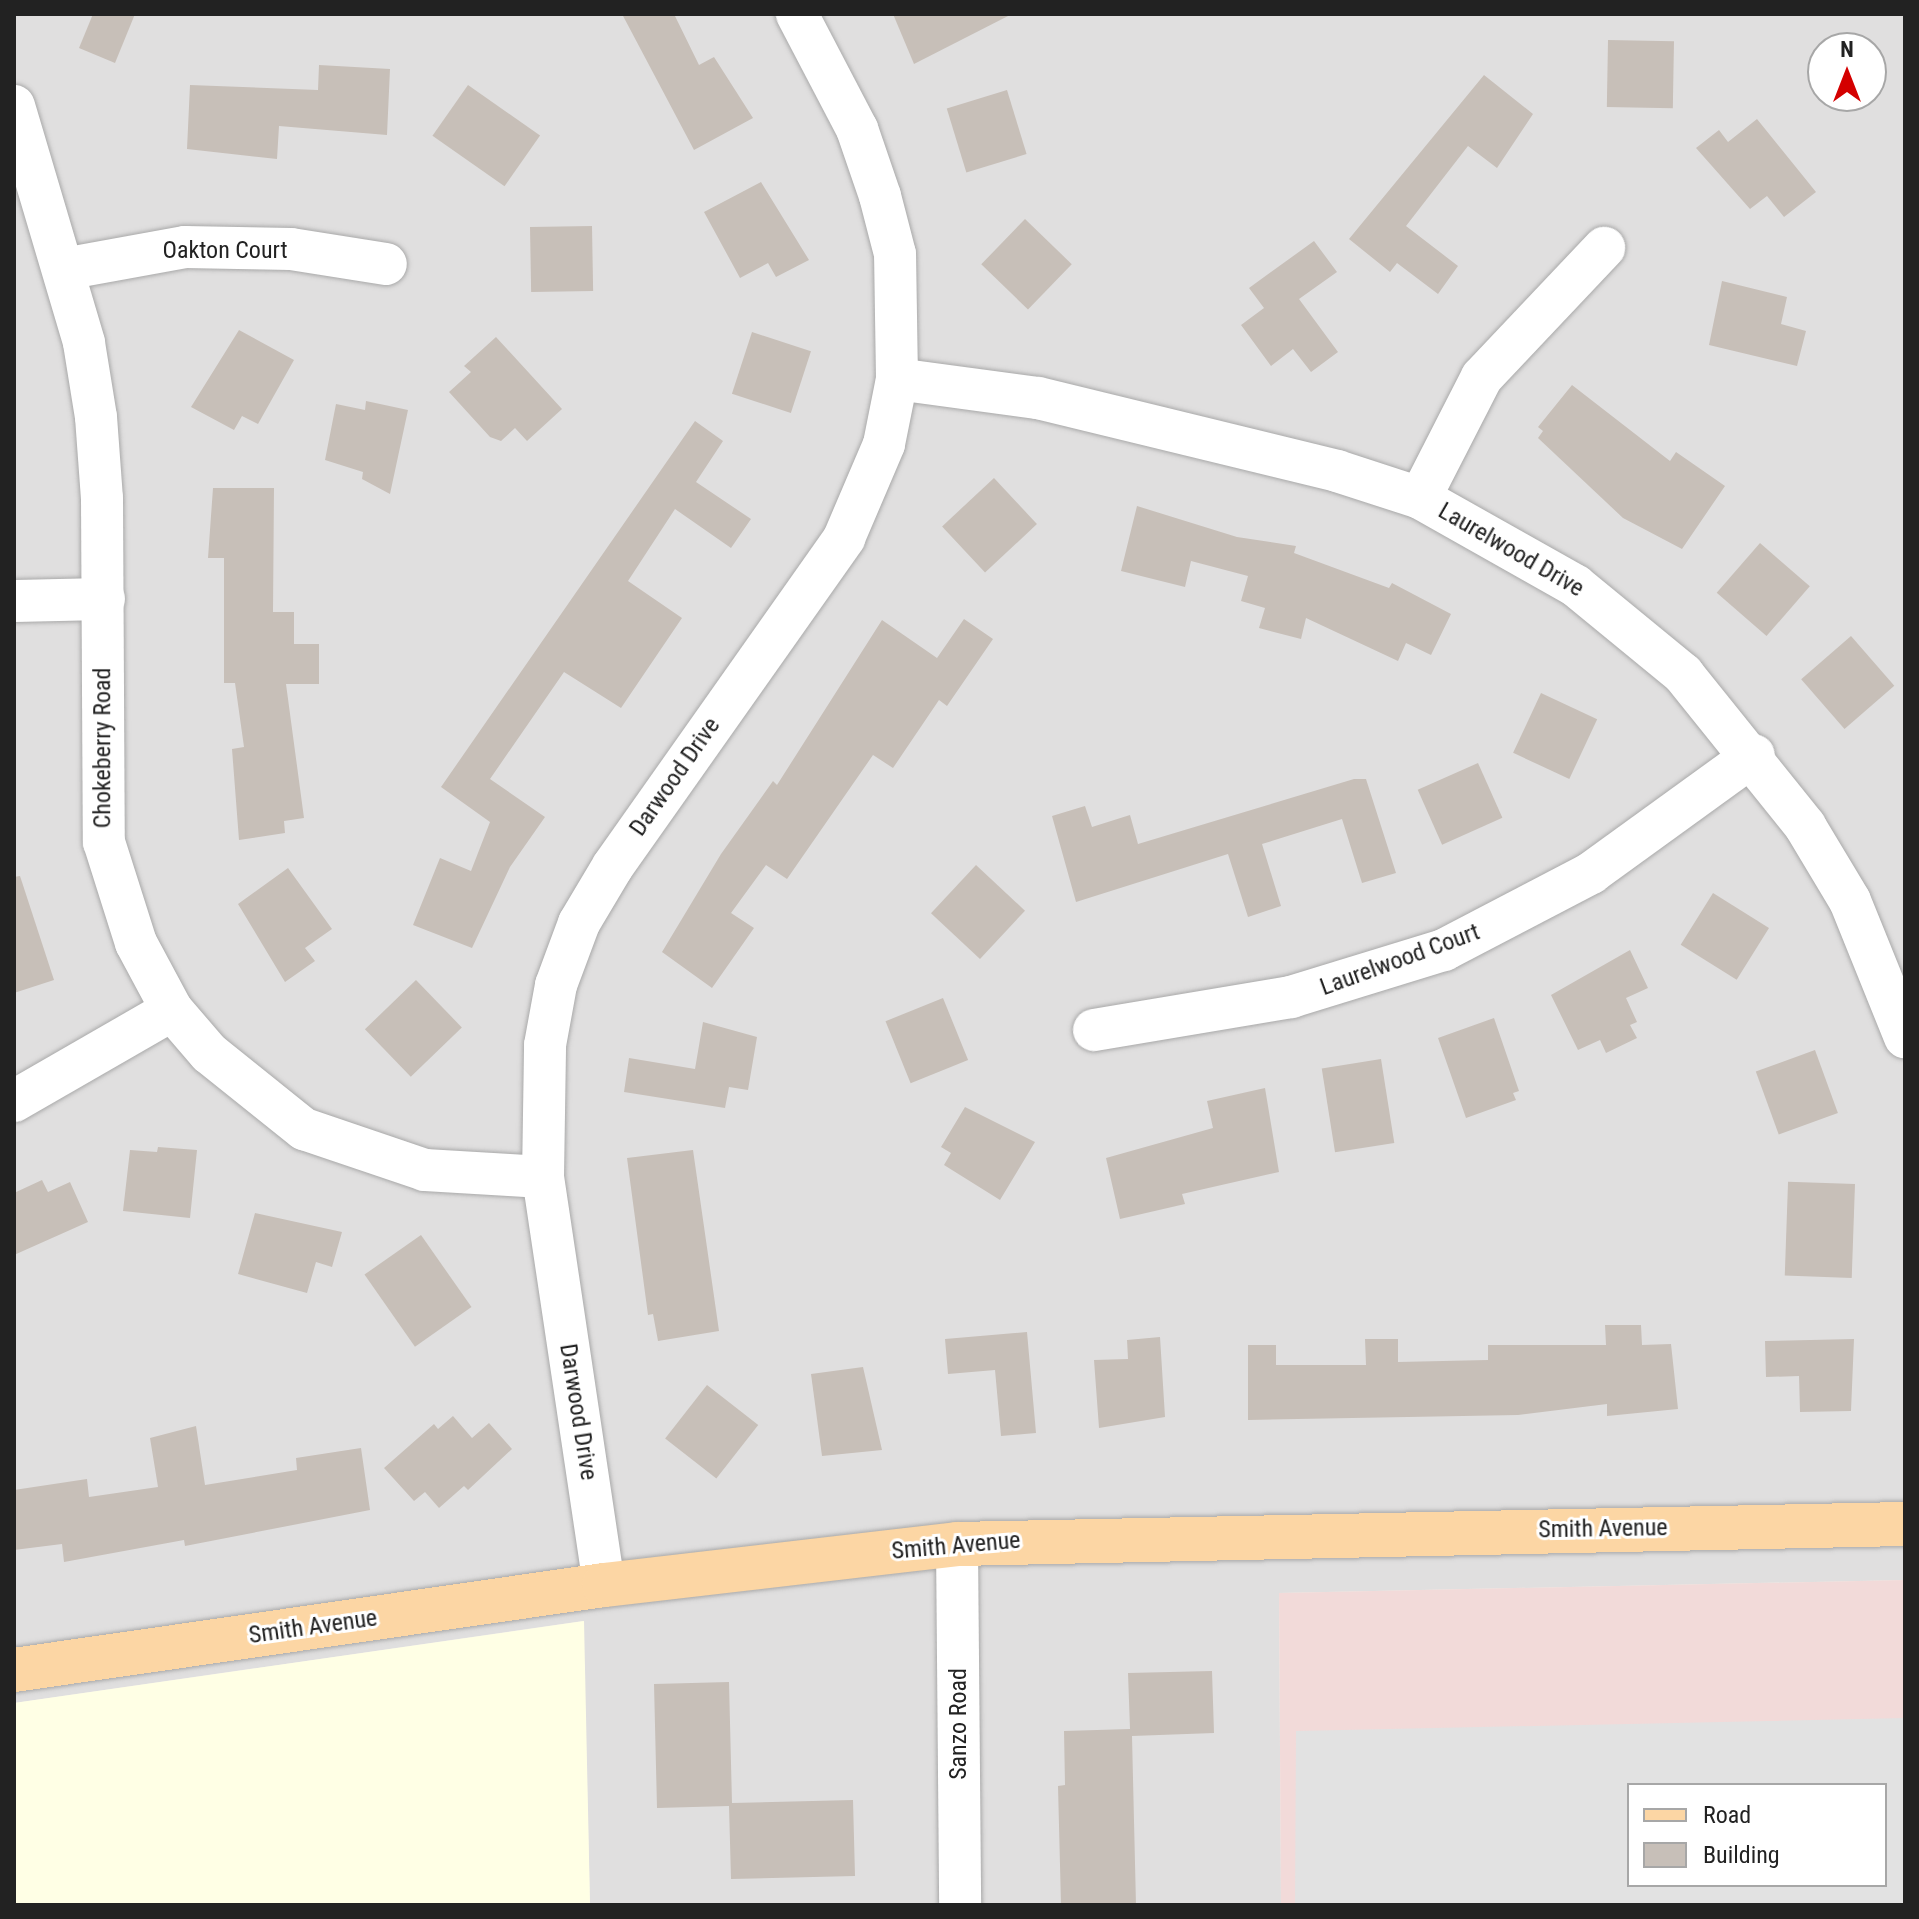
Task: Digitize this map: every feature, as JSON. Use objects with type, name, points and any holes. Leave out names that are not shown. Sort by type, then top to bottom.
[{"type":"main road","name":"Smith Avenue","points":[[14,1670],[604,1585],[957,1544],[1905,1524]]},
{"type":"street","name":"Darwood Drive","points":[[604,1585],[543,1177],[545,1045],[556,985],[579,923],[844,538],[884,444],[897,379],[895,254],[880,196],[857,129],[797,14]]},
{"type":"street","name":"Chokeberry Road","points":[[14,106],[64,269],[96,417],[104,599],[104,842],[136,943],[172,1010],[257,1097],[304,1129],[425,1170],[543,1177]]},
{"type":"street","name":"Oakton Court","points":[[64,269],[136,252],[210,247],[291,249],[386,264]]},
{"type":"street","points":[[1420,498],[1482,377],[1604,248]]},
{"type":"street","name":"Laurelwood Drive","points":[[897,379],[1038,398],[1193,432],[1420,498],[1576,586],[1624,621],[1683,674],[1754,755],[1850,901],[1905,1037]]},
{"type":"street","points":[[14,601],[104,599]]},
{"type":"street","name":"Laurelwood Court","points":[[1094,1030],[1291,997],[1444,950],[1591,873],[1754,755]]},
{"type":"street","points":[[14,1101],[172,1010]]},
{"type":"street","name":"Sanzo Road","points":[[957,1544],[960,1905]]},
{"type":"shaded area","points":[[14,14],[1905,14],[1905,1580],[1279,1593],[1281,1905],[590,1905],[583,1621],[14,1703]]},
{"type":"shaded area","points":[[1905,1580],[1905,1905],[1281,1905],[1279,1593]]},
{"type":"shaded area","points":[[584,1621],[590,1905],[14,1905],[14,1703]]},
{"type":"shaded area","points":[[1905,1718],[1905,1905],[1295,1905],[1296,1731]]},
{"type":"building","points":[[93,14],[135,14],[115,63],[79,48]]},
{"type":"building","points":[[622,14],[674,14],[699,65],[714,57],[753,118],[694,150]]},
{"type":"building","points":[[893,14],[1012,14],[914,64]]},
{"type":"building","points":[[1608,40],[1674,41],[1673,108],[1607,107]]},
{"type":"building","points":[[319,65],[390,69],[387,135],[279,126],[277,159],[187,149],[190,85],[318,90]]},
{"type":"building","points":[[1484,75],[1533,114],[1497,168],[1468,146],[1406,226],[1458,266],[1438,294],[1397,263],[1390,272],[1349,239]]},
{"type":"building","points":[[468,85],[540,135],[505,186],[432,136]]},
{"type":"building","points":[[1007,90],[1027,154],[966,172],[947,108]]},
{"type":"building","points":[[1757,119],[1816,192],[1784,217],[1767,196],[1750,209],[1696,148],[1719,130],[1728,142]]},
{"type":"building","points":[[761,182],[809,260],[776,277],[768,263],[740,278],[704,212]]},
{"type":"building","points":[[1025,219],[1072,264],[1028,309],[981,264]]},
{"type":"building","points":[[592,226],[593,291],[531,292],[530,227]]},
{"type":"building","points":[[1314,241],[1337,272],[1299,299],[1338,352],[1311,372],[1293,349],[1271,366],[1241,325],[1264,308],[1249,288]]},
{"type":"building","points":[[1722,281],[1787,297],[1781,324],[1806,331],[1797,366],[1709,345]]},
{"type":"building","points":[[239,330],[294,360],[258,424],[242,416],[234,430],[191,407]]},
{"type":"building","points":[[752,332],[811,351],[791,413],[732,394]]},
{"type":"building","points":[[496,337],[562,409],[527,441],[515,428],[501,441],[490,437],[449,392],[471,372],[464,366]]},
{"type":"building","points":[[1572,385],[1670,461],[1676,452],[1725,486],[1682,549],[1623,518],[1538,438],[1543,431],[1538,427]]},
{"type":"building","points":[[366,401],[408,410],[390,494],[362,479],[363,472],[325,460],[336,404],[365,410]]},
{"type":"building","points":[[695,421],[723,441],[696,482],[751,519],[731,548],[675,509],[628,581],[682,618],[621,708],[564,672],[490,779],[545,817],[510,867],[472,948],[413,925],[440,858],[471,871],[490,822],[441,787]]},
{"type":"building","points":[[994,478],[1037,524],[985,572],[942,526]]},
{"type":"building","points":[[213,488],[274,488],[273,612],[294,612],[294,644],[319,644],[319,684],[286,684],[304,818],[284,821],[285,833],[239,840],[232,749],[244,747],[235,683],[224,683],[224,558],[208,558]]},
{"type":"building","points":[[1137,506],[1237,537],[1296,546],[1294,553],[1389,588],[1392,583],[1451,614],[1431,655],[1406,643],[1398,661],[1306,618],[1301,639],[1259,628],[1265,608],[1241,601],[1248,576],[1191,561],[1185,587],[1121,571]]},
{"type":"building","points":[[1760,543],[1810,586],[1767,636],[1717,593]]},
{"type":"building","points":[[964,619],[993,639],[947,706],[939,700],[893,768],[873,755],[787,879],[766,865],[731,913],[754,928],[712,988],[662,952],[721,854],[773,781],[777,785],[882,620],[937,658]]},
{"type":"building","points":[[1851,636],[1894,686],[1844,729],[1801,679]]},
{"type":"building","points":[[1541,693],[1597,719],[1569,779],[1513,753]]},
{"type":"building","points":[[1478,763],[1502,818],[1442,845],[1418,790]]},
{"type":"building","points":[[1354,779],[1366,779],[1396,873],[1362,883],[1342,819],[1262,844],[1281,906],[1248,917],[1228,854],[1076,902],[1052,816],[1085,806],[1092,827],[1130,815],[1138,844]]},
{"type":"building","points":[[976,865],[1025,911],[980,959],[931,913]]},
{"type":"building","points":[[288,868],[332,929],[305,948],[315,961],[285,982],[238,904]]},
{"type":"building","points":[[20,876],[54,980],[14,993],[14,877]]},
{"type":"building","points":[[1713,893],[1769,928],[1737,980],[1681,945]]},
{"type":"building","points":[[1630,950],[1648,988],[1626,998],[1637,1022],[1630,1025],[1637,1038],[1606,1053],[1600,1040],[1578,1050],[1551,995]]},
{"type":"building","points":[[416,980],[462,1027],[411,1077],[365,1029]]},
{"type":"building","points":[[943,998],[968,1060],[911,1083],[886,1021]]},
{"type":"building","points":[[1494,1018],[1519,1091],[1513,1093],[1516,1100],[1466,1118],[1438,1038]]},
{"type":"building","points":[[703,1022],[757,1037],[748,1090],[729,1087],[725,1108],[624,1092],[629,1058],[695,1069]]},
{"type":"building","points":[[1815,1050],[1838,1113],[1779,1135],[1756,1072]]},
{"type":"building","points":[[1381,1059],[1394,1143],[1335,1152],[1322,1068]]},
{"type":"building","points":[[1265,1088],[1279,1172],[1182,1194],[1185,1204],[1120,1219],[1106,1158],[1213,1128],[1207,1101]]},
{"type":"building","points":[[965,1107],[1035,1142],[1000,1200],[944,1165],[951,1153],[941,1147]]},
{"type":"building","points":[[158,1147],[197,1150],[190,1218],[123,1211],[130,1150],[157,1152]]},
{"type":"building","points":[[693,1150],[719,1331],[658,1341],[653,1314],[648,1315],[627,1158]]},
{"type":"building","points":[[42,1180],[48,1192],[70,1182],[88,1222],[14,1255],[14,1193]]},
{"type":"building","points":[[1788,1182],[1855,1184],[1852,1278],[1785,1276]]},
{"type":"building","points":[[255,1213],[342,1232],[332,1267],[316,1262],[307,1293],[238,1274]]},
{"type":"building","points":[[421,1235],[471,1307],[415,1347],[364,1275]]},
{"type":"building","points":[[1605,1325],[1641,1325],[1642,1345],[1671,1344],[1678,1409],[1607,1416],[1607,1404],[1518,1415],[1248,1420],[1248,1345],[1276,1345],[1276,1365],[1366,1365],[1365,1339],[1398,1339],[1398,1362],[1488,1360],[1488,1345],[1606,1345]]},
{"type":"building","points":[[1027,1332],[1036,1433],[1001,1436],[995,1370],[948,1374],[945,1339]]},
{"type":"building","points":[[1160,1337],[1165,1417],[1099,1428],[1094,1360],[1128,1359],[1127,1340]]},
{"type":"building","points":[[1854,1339],[1851,1411],[1800,1412],[1799,1376],[1766,1377],[1765,1341]]},
{"type":"building","points":[[863,1367],[882,1450],[822,1456],[811,1374]]},
{"type":"building","points":[[707,1385],[758,1425],[716,1479],[665,1439]]},
{"type":"building","points":[[453,1416],[472,1438],[489,1423],[512,1449],[468,1490],[464,1486],[439,1508],[425,1492],[414,1501],[384,1468],[434,1424],[438,1429]]},
{"type":"building","points":[[196,1426],[205,1485],[297,1470],[296,1458],[361,1448],[370,1510],[185,1546],[184,1540],[64,1562],[62,1544],[14,1550],[14,1490],[87,1479],[89,1497],[158,1487],[150,1438]]},
{"type":"building","points":[[1212,1671],[1214,1733],[1132,1736],[1136,1905],[1061,1905],[1058,1786],[1065,1785],[1064,1731],[1130,1729],[1128,1673]]},
{"type":"building","points":[[729,1682],[732,1803],[853,1800],[855,1876],[731,1879],[729,1806],[657,1808],[654,1684]]}]
